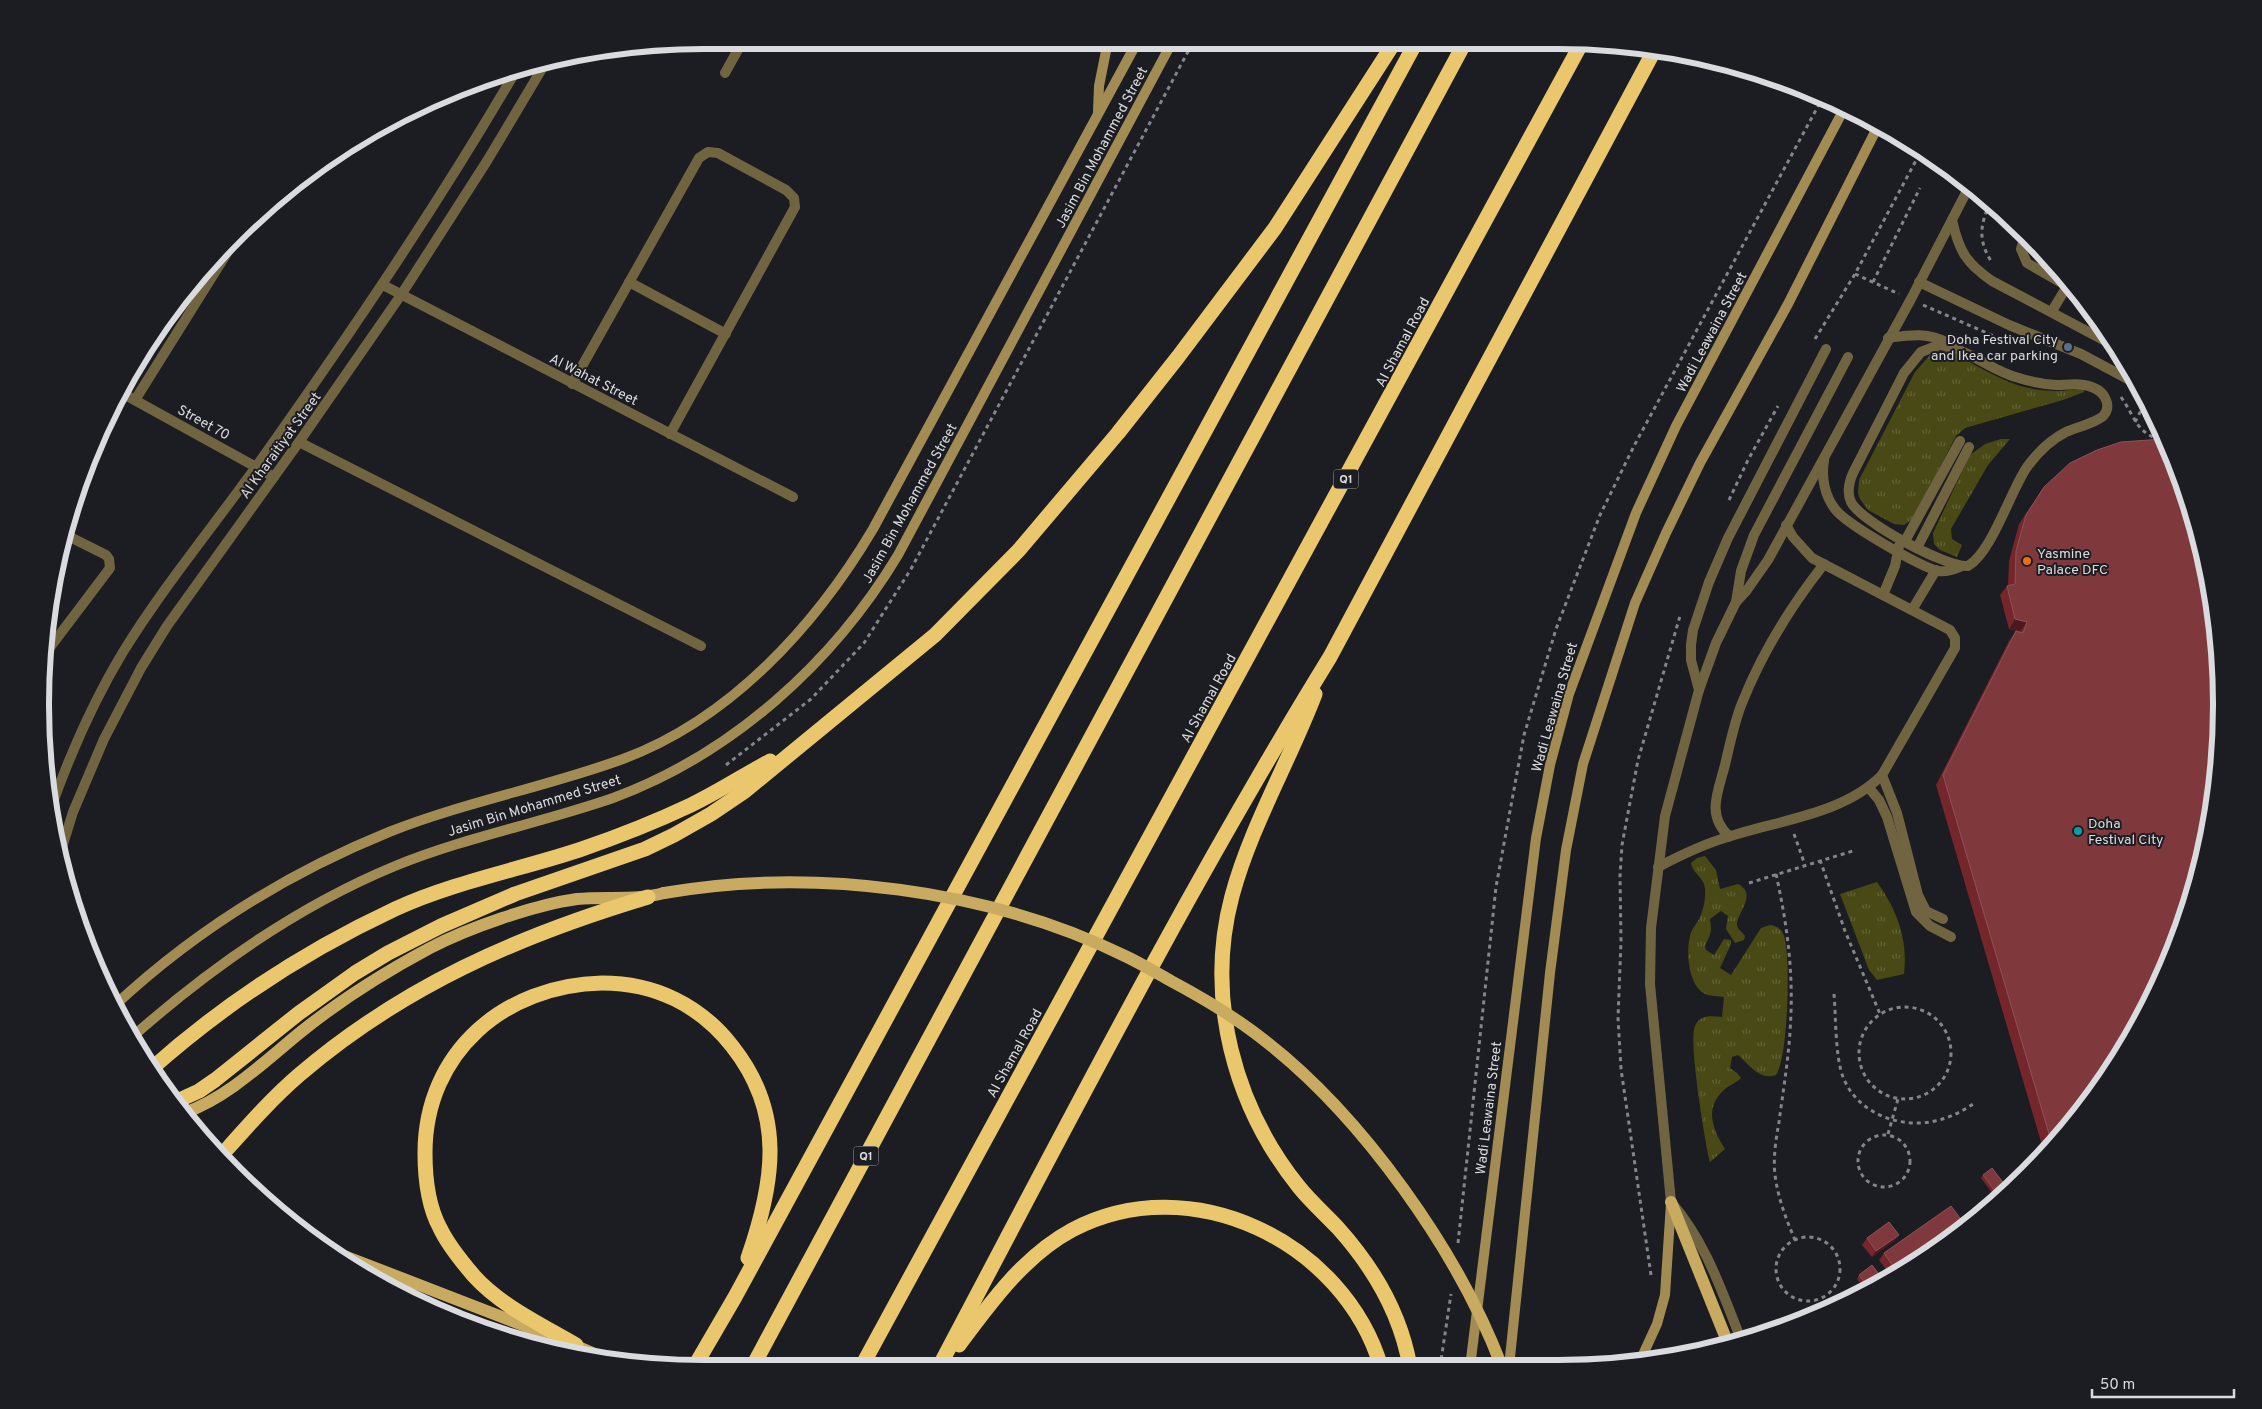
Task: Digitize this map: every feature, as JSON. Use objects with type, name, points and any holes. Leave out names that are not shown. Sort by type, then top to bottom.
[{"type":"highway","points":[[181,1099],[199,1091],[215,1080],[299,1013],[388,953],[441,926],[515,894],[616,860],[674,835],[744,791],[935,635],[998,573],[1069,493],[1178,356],[1275,228],[1390,49]]},
{"type":"highway","points":[[698,1360],[735,1296],[1412,49]]},
{"type":"highway","name":"Q1","points":[[756,1360],[1462,49]]},
{"type":"highway","name":"Al Shamal Road","points":[[865,1360],[1578,49]]},
{"type":"highway","points":[[943,1360],[1128,1011],[1285,729],[1330,657],[1651,55]]},
{"type":"highway","points":[[1330,657],[1298,737],[1260,820],[1232,897],[1224,940],[1225,1018],[1233,1062],[1257,1124],[1275,1155],[1300,1188],[1339,1230],[1370,1269],[1394,1311],[1409,1360]]},
{"type":"highway","points":[[156,1064],[188,1036],[280,970],[397,908],[461,884],[578,850],[650,823],[692,804],[802,744]]},
{"type":"highway","points":[[225,1152],[298,1076],[351,1034],[400,1001],[446,975],[494,952],[584,916],[648,897]]},
{"type":"highway","points":[[576,1345],[501,1300],[475,1277],[439,1227],[430,1200],[425,1169],[425,1138],[430,1108],[441,1082],[454,1059],[468,1039],[482,1025],[502,1010],[524,998],[550,989],[579,984],[614,983],[659,992],[675,998],[699,1013],[722,1034],[742,1059],[756,1085],[765,1109],[770,1137],[771,1166],[765,1204],[735,1296]]},
{"type":"highway","points":[[948,1360],[1012,1278],[1050,1245],[1072,1230],[1096,1220],[1143,1209],[1168,1208],[1197,1210],[1226,1216],[1278,1238],[1303,1254],[1330,1278],[1351,1303],[1366,1328],[1378,1360]]},
{"type":"main road","points":[[1098,115],[1099,86],[1106,49]]},
{"type":"main road","name":"Jasim Bin Mohammed Street","points":[[120,1002],[198,938],[266,892],[296,875],[349,849],[416,822],[575,775],[625,758],[677,732],[727,698],[755,676],[805,626],[857,556],[1133,49]]},
{"type":"main road","name":"Jasim Bin Mohammed Street","points":[[137,1033],[210,973],[278,928],[328,898],[379,873],[428,853],[563,814],[649,783],[682,767],[729,738],[796,682],[853,622],[880,586],[898,556],[1168,49]]},
{"type":"main road","name":"Wadi Leawaina Street","points":[[1471,1360],[1536,838],[1550,765],[1570,694],[1636,512],[1676,426],[1842,113]]},
{"type":"main road","points":[[1509,1360],[1550,973],[1566,850],[1583,764],[1635,603],[1666,533],[1700,463],[1788,304],[1874,131]]},
{"type":"main road","points":[[189,1110],[223,1093],[303,1030],[364,986],[432,947],[488,924],[574,900],[600,897],[648,897],[723,885],[784,882],[842,883],[903,890],[979,904],[1059,929],[1124,955],[1188,990],[1264,1040],[1340,1112],[1375,1152],[1422,1216],[1452,1264],[1490,1335],[1499,1360]]},
{"type":"main road","points":[[1671,1202],[1726,1338]]},
{"type":"main road","points":[[1641,1355],[1657,1324],[1665,1295],[1671,1202]]},
{"type":"main road","points":[[361,1262],[586,1349]]},
{"type":"main road","points":[[1510,1356],[1511,1360]]},
{"type":"street","points":[[725,73],[738,49]]},
{"type":"street","name":"Al Kharaitiyat Street","points":[[64,843],[88,775],[141,668],[187,596],[299,442],[401,295],[482,169],[542,69]]},
{"type":"street","name":"Al Kharaitiyat Street","points":[[55,797],[83,726],[124,652],[382,285],[467,152],[510,79]]},
{"type":"street","points":[[572,384],[699,158],[708,152],[718,153],[786,190],[794,198],[795,203],[793,211],[670,434]]},
{"type":"street","points":[[1739,1334],[1704,1250],[1685,1218],[1671,1202],[1650,984],[1651,928],[1665,816],[1699,690],[1716,643],[1736,602],[1758,575],[1825,456],[1967,192]]},
{"type":"street","points":[[1952,220],[1958,242],[1965,257],[1975,269],[1992,281],[2102,339]]},
{"type":"street","points":[[2023,243],[2021,250],[2026,263],[2056,278]]},
{"type":"street","points":[[135,400],[223,260]]},
{"type":"street","points":[[629,282],[726,334]]},
{"type":"street","points":[[1919,282],[2009,325],[2081,354],[2125,378]]},
{"type":"street","name":"Al Wahat Street","points":[[382,285],[793,497]]},
{"type":"street","points":[[2052,311],[2065,289]]},
{"type":"street","points":[[1825,456],[1823,467],[1825,490],[1836,510],[1853,525],[1899,551],[1936,570],[1948,571],[1968,566],[1982,555],[2018,480],[2041,450],[2064,433],[2100,419],[2106,412],[2107,404],[2103,394],[2094,388],[2085,385],[2045,384],[2017,378],[1929,336],[1910,335],[1888,338]]},
{"type":"street","points":[[1953,346],[1939,345],[1921,352],[1904,373],[1850,480],[1849,495],[1856,509],[1867,519],[1917,548],[1960,567]]},
{"type":"street","points":[[1699,690],[1691,660],[1691,645],[1693,630],[1709,582],[1728,538],[1826,349]]},
{"type":"street","points":[[1736,602],[1741,571],[1754,535],[1848,357]]},
{"type":"street","name":"Street 70","points":[[127,395],[274,477]]},
{"type":"street","points":[[1883,595],[1893,573],[1902,539],[1960,441]]},
{"type":"street","points":[[299,442],[701,646]]},
{"type":"street","points":[[1917,548],[1970,447]]},
{"type":"street","points":[[1658,867],[1696,848],[1729,836],[1841,804],[1869,788],[1882,775],[1956,643],[1950,630],[1824,564],[1802,548],[1786,525]]},
{"type":"street","points":[[52,645],[110,568],[109,559],[106,555],[70,537]]},
{"type":"street","points":[[1729,836],[1720,828],[1716,820],[1716,798],[1742,704],[1774,638],[1809,582],[1824,564]]},
{"type":"street","points":[[1912,610],[1936,570]]},
{"type":"street","points":[[1882,775],[1897,813],[1920,900],[1929,914],[1942,920]]},
{"type":"street","points":[[1869,788],[1879,800],[1887,818],[1916,912],[1930,926],[1951,937]]},
{"type":"path","points":[[724,767],[810,699],[864,643],[911,569],[1189,49]]},
{"type":"path","points":[[1872,282],[1920,188]]},
{"type":"path","points":[[1988,209],[1981,226],[1981,237],[1984,250],[1996,266]]},
{"type":"path","points":[[1855,274],[2001,339]]},
{"type":"path","points":[[2120,395],[2135,423],[2145,434],[2157,439]]},
{"type":"path","points":[[2135,423],[2143,408]]},
{"type":"path","points":[[1789,819],[1805,864]]},
{"type":"path","points":[[1749,883],[1805,864],[1856,850]]},
{"type":"path","points":[[1820,860],[1845,931],[1880,1014]]},
{"type":"path","points":[[1776,874],[1792,960],[1792,993],[1790,1034],[1774,1158],[1781,1204],[1795,1240]]},
{"type":"path","points":[[1834,994],[1839,1060],[1843,1077],[1851,1092],[1862,1104],[1876,1114],[1892,1120],[1913,1123],[1935,1122],[1955,1115],[1973,1104]]},
{"type":"path","points":[[1895,1008],[1911,1008],[1926,1013],[1939,1023],[1947,1036],[1951,1052],[1949,1068],[1941,1082],[1929,1093],[1914,1099],[1898,1099],[1883,1094],[1870,1084],[1862,1070],[1858,1055],[1861,1039],[1868,1025],[1880,1014],[1895,1008]]},
{"type":"path","points":[[1888,1135],[1898,1099]]},
{"type":"path","points":[[1880,1134],[1888,1135],[1902,1142],[1910,1157],[1910,1165],[1907,1173],[1896,1185],[1880,1187],[1865,1180],[1858,1165],[1858,1156],[1865,1142],[1880,1134]]},
{"type":"path","points":[[1813,1237],[1830,1245],[1836,1252],[1840,1269],[1839,1278],[1829,1293],[1822,1298],[1804,1300],[1795,1298],[1788,1293],[1778,1278],[1776,1269],[1782,1251],[1795,1240],[1813,1237]]},
{"type":"green space","points":[[1938,351],[1949,351],[1998,377],[2029,388],[2045,391],[2063,391],[2084,388],[2084,392],[2063,400],[1965,428],[1956,436],[1913,519],[1904,525],[1894,524],[1868,510],[1858,493],[1859,480],[1915,372],[1930,355]]},
{"type":"green space","points":[[2001,439],[2010,439],[1988,465],[1951,529],[1952,539],[1962,545],[1957,557],[1940,550],[1934,544],[1933,533],[1970,455],[1985,444]]},
{"type":"green space","points":[[1705,856],[1716,870],[1720,889],[1738,884],[1743,888],[1747,898],[1737,923],[1745,936],[1744,940],[1735,943],[1726,929],[1728,916],[1721,911],[1710,919],[1711,930],[1705,946],[1706,950],[1714,955],[1724,939],[1731,940],[1720,968],[1731,975],[1761,928],[1770,925],[1775,926],[1782,931],[1786,947],[1788,985],[1786,1030],[1780,1065],[1776,1075],[1765,1076],[1760,1074],[1738,1055],[1732,1057],[1730,1068],[1741,1078],[1725,1089],[1714,1103],[1712,1118],[1717,1134],[1725,1149],[1710,1162],[1698,1091],[1693,1035],[1695,1026],[1700,1019],[1714,1016],[1722,1017],[1724,997],[1707,995],[1699,990],[1692,976],[1688,951],[1692,930],[1702,913],[1705,901],[1703,882],[1691,863],[1697,858]]},
{"type":"green space","points":[[1877,882],[1890,903],[1900,925],[1905,961],[1904,974],[1877,980],[1869,970],[1840,894]]},
{"type":"building","name":"Doha Festival City","points":[[2157,439],[2178,494],[2191,535],[2208,619],[2212,662],[2212,747],[2208,790],[2191,874],[2178,915],[2146,995],[2103,1069],[2050,1138],[1943,775],[2016,631],[2023,633],[2027,622],[2015,619],[2007,586],[2015,584],[2016,551],[2026,515],[2044,487],[2070,463],[2097,450],[2121,442]]},
{"type":"building","points":[[1992,1168],[2004,1184],[1996,1192],[1983,1175]]},
{"type":"building","points":[[1951,1206],[1962,1221],[1922,1250],[1894,1267],[1884,1253]]},
{"type":"building","points":[[1889,1222],[1899,1235],[1876,1251],[1867,1238]]},
{"type":"building","points":[[1872,1265],[1880,1275],[1865,1283],[1859,1275]]},
{"type":"place","name":"Doha Festival City and Ikea car parking","points":[[2068,347]]},
{"type":"place","name":"Yasmine Palace DFC","points":[[2027,561]]},
{"type":"place","name":"Doha Festival City","points":[[2078,831]]}]
